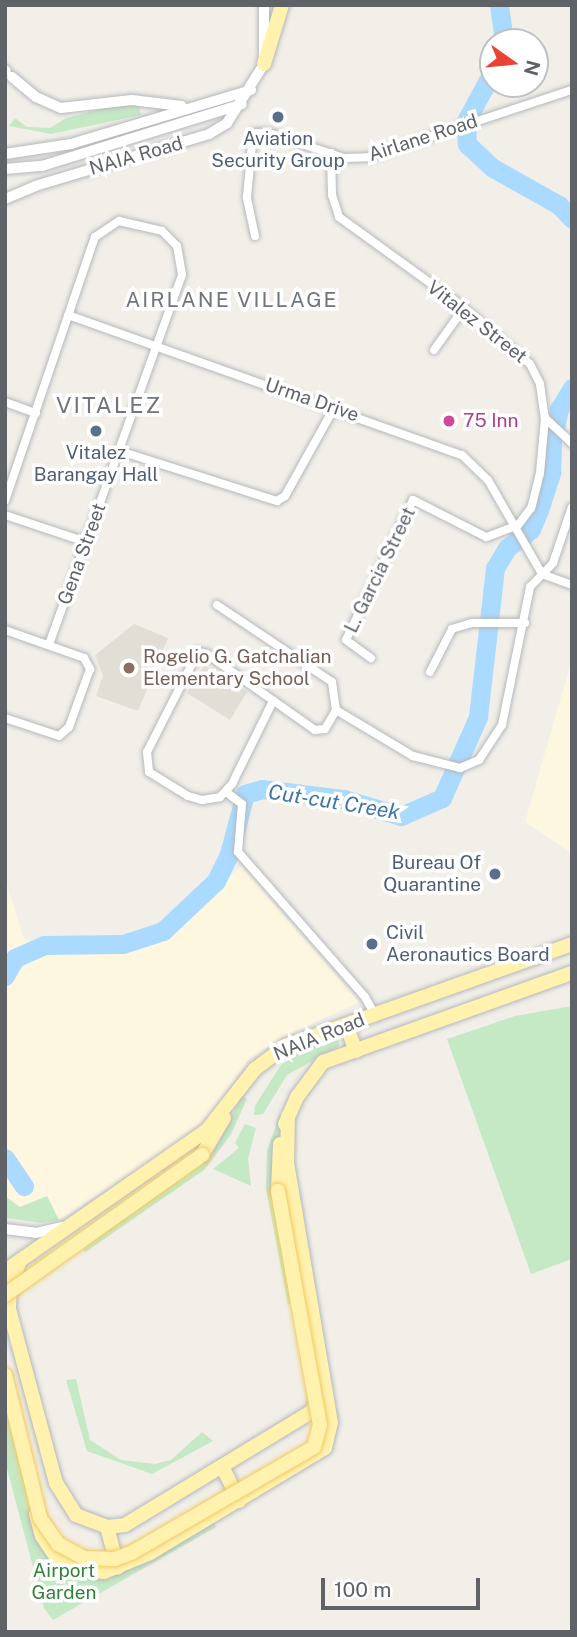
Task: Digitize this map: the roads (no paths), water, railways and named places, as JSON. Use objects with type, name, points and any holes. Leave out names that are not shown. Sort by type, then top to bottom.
[{"type":"main road","points":[[264,64],[282,5]]},
{"type":"main road","name":"NAIA Road","points":[[5,1272],[184,1148],[227,1110],[255,1069],[286,1046],[572,944]]},
{"type":"main road","name":"NAIA Road","points":[[288,1116],[309,1078],[323,1062],[572,973]]},
{"type":"main road","points":[[346,1025],[356,1051]]},
{"type":"main road","points":[[7,1303],[202,1155],[227,1110]]},
{"type":"main road","points":[[25,1366],[5,1373],[40,1518],[58,1544],[84,1558],[115,1559],[133,1552],[314,1447],[320,1425],[278,1191],[276,1164],[288,1116]]},
{"type":"main road","points":[[5,1388],[42,1536],[56,1557],[92,1572],[118,1568],[239,1501],[325,1448],[332,1433],[286,1163],[288,1116]]},
{"type":"main road","points":[[19,1263],[7,1303],[57,1483],[76,1515],[107,1527],[125,1525],[311,1412],[326,1386]]},
{"type":"main road","points":[[222,1466],[239,1501]]},
{"type":"main road","points":[[27,1478],[57,1483]]},
{"type":"main road","points":[[107,1527],[118,1568]]},
{"type":"street","points":[[264,5],[264,64]]},
{"type":"street","name":"NAIA Road","points":[[5,199],[35,186],[209,134],[242,104],[264,64]]},
{"type":"street","points":[[8,73],[36,97],[61,108],[132,100],[199,105]]},
{"type":"street","points":[[5,152],[19,153],[71,144],[251,90]]},
{"type":"street","name":"Airlane Road","points":[[255,236],[247,197],[253,133],[269,133],[331,153],[369,157],[572,90]]},
{"type":"street","points":[[5,169],[42,166],[242,104]]},
{"type":"street","name":"Vitalez Street","points":[[331,153],[332,195],[339,217],[464,308],[530,364],[540,384],[545,418],[540,473],[531,508],[520,529]]},
{"type":"street","name":"Gena Street","points":[[5,501],[68,315],[102,229],[119,221],[147,224],[171,238],[183,265],[158,346],[49,644]]},
{"type":"street","points":[[434,350],[464,308]]},
{"type":"street","name":"Urma Drive","points":[[68,315],[462,455],[481,470],[520,529],[542,574]]},
{"type":"street","points":[[5,402],[36,413]]},
{"type":"street","points":[[120,451],[277,501],[285,496],[334,408]]},
{"type":"street","points":[[545,418],[561,436],[572,443]]},
{"type":"street","name":"L. Garcia Street","points":[[371,658],[346,640],[413,500],[486,537],[520,529]]},
{"type":"street","points":[[336,710],[412,756],[466,768],[488,751],[502,725],[525,623],[530,587],[553,563],[571,510]]},
{"type":"street","points":[[5,515],[86,542]]},
{"type":"street","points":[[542,574],[572,584]]},
{"type":"street","points":[[217,605],[332,682],[336,710],[320,731],[198,652],[147,752],[149,772],[176,791],[202,800],[226,792],[273,701]]},
{"type":"street","points":[[430,672],[452,629],[490,623],[525,623]]},
{"type":"street","points":[[5,629],[84,659],[90,669],[69,727],[59,736],[5,718]]},
{"type":"street","points":[[226,792],[241,802],[238,852],[359,989],[375,1015]]},
{"type":"street","name":"NAIA Road","points":[[5,1229],[36,1233],[75,1222]]},
{"type":"waterway","name":"Cut-cut Creek","points":[[499,5],[502,28]]},
{"type":"waterway","name":"Cut-cut Creek","points":[[479,97],[466,121],[467,144],[493,168],[559,205],[572,219]]},
{"type":"waterway","name":"Cut-cut Creek","points":[[5,976],[15,958],[44,945],[123,944],[163,931],[216,881],[229,854],[245,794],[262,789],[344,799],[401,816],[442,798],[478,717],[495,568],[507,548],[531,529],[551,472],[552,442],[559,409],[572,388]]},
{"type":"waterway","name":"Cut-cut Creek","points":[[5,1158],[24,1186]]},
{"type":"place","name":"Aviation Security Group","points":[[278,117]]},
{"type":"place","name":"75 Inn","points":[[449,421]]},
{"type":"place","name":"Vitalez Barangay Hall","points":[[96,431]]},
{"type":"place","name":"Rogelio G. Gatchalian Elementary School","points":[[129,668]]},
{"type":"place","name":"Bureau Of Quarantine","points":[[495,874]]},
{"type":"place","name":"Civil Aeronautics Board","points":[[372,944]]},
{"type":"district","name":"AIRLANE VILLAGE","points":[[232,300]]},
{"type":"district","name":"VITALEZ","points":[[109,405]]},
{"type":"park label","name":"Airport Garden","points":[[64,1582]]}]
